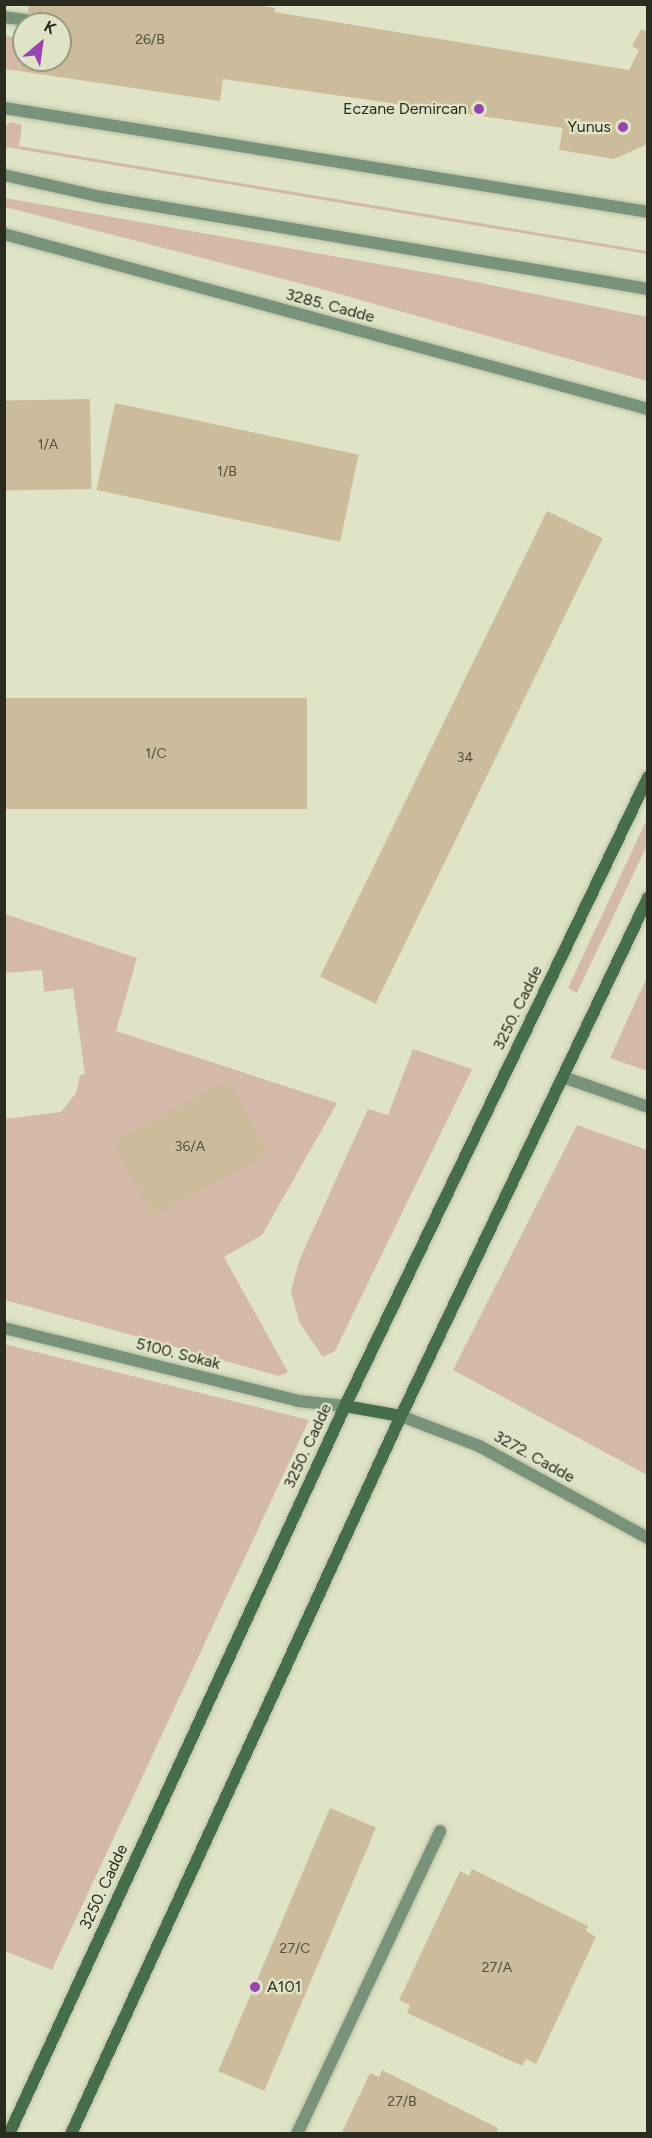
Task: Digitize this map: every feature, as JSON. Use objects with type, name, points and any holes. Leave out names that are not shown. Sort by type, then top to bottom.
[{"type":"street","points":[[4,108],[648,212]]},
{"type":"street","points":[[4,176],[102,197],[648,289]]},
{"type":"street","name":"3285. Cadde","points":[[4,234],[648,409]]},
{"type":"street","name":"3250. Cadde","points":[[9,2133],[345,1406],[648,777]]},
{"type":"street","points":[[74,2132],[400,1416],[648,898]]},
{"type":"street","points":[[562,1077],[648,1107]]},
{"type":"street","name":"5100. Sokak","points":[[4,1328],[298,1401],[345,1406]]},
{"type":"street","points":[[345,1406],[400,1416]]},
{"type":"street","name":"3272. Cadde","points":[[400,1416],[479,1446],[648,1538]]},
{"type":"street","points":[[297,2133],[440,1831]]},
{"type":"shaded area","points":[[5,36],[12,37],[12,70],[5,69]]},
{"type":"shaded area","points":[[10,122],[22,125],[19,146],[647,251],[647,254],[5,147],[5,127]]},
{"type":"shaded area","points":[[5,198],[457,278],[647,317],[647,381],[318,288],[5,207]]},
{"type":"shaded area","points":[[647,819],[647,845],[577,993],[568,988]]},
{"type":"shaded area","points":[[5,914],[137,958],[116,1031],[337,1103],[262,1235],[224,1257],[288,1372],[279,1376],[5,1300],[5,1119],[61,1112],[76,1093],[80,1075],[85,1074],[73,988],[44,992],[42,970],[5,973]]},
{"type":"shaded area","points":[[647,977],[648,1071],[610,1058]]},
{"type":"shaded area","points":[[413,1049],[472,1069],[335,1351],[323,1357],[299,1322],[291,1291],[299,1261],[368,1109],[388,1115]]},
{"type":"shaded area","points":[[577,1125],[647,1150],[647,1475],[453,1370]]},
{"type":"shaded area","points":[[4,1344],[309,1420],[52,1970],[5,1951]]},
{"type":"building","points":[[29,4],[251,4],[275,8],[274,12],[629,70],[639,50],[632,46],[641,29],[648,32],[648,144],[614,159],[559,150],[563,128],[223,79],[220,101],[26,72],[72,72],[72,12],[28,12]]},
{"type":"building","points":[[90,399],[92,489],[6,490],[4,401]]},
{"type":"building","points":[[115,403],[359,455],[340,542],[96,490]]},
{"type":"building","points":[[547,511],[603,538],[376,1004],[320,977]]},
{"type":"building","points":[[4,698],[307,698],[307,809],[4,809]]},
{"type":"building","points":[[229,1080],[268,1154],[153,1216],[113,1142]]},
{"type":"building","points":[[330,1808],[376,1828],[264,2091],[218,2071]]},
{"type":"building","points":[[472,1869],[588,1926],[586,1931],[596,1937],[536,2064],[526,2059],[522,2066],[407,2013],[410,2005],[399,2000],[460,1871],[469,1876]]},
{"type":"building","points":[[382,2070],[498,2128],[496,2134],[341,2134],[370,2073],[379,2077]]},
{"type":"place","name":"Eczane Demircan","points":[[479,109]]},
{"type":"place","name":"Yunus","points":[[623,127]]},
{"type":"place","name":"A101","points":[[255,1987]]}]
